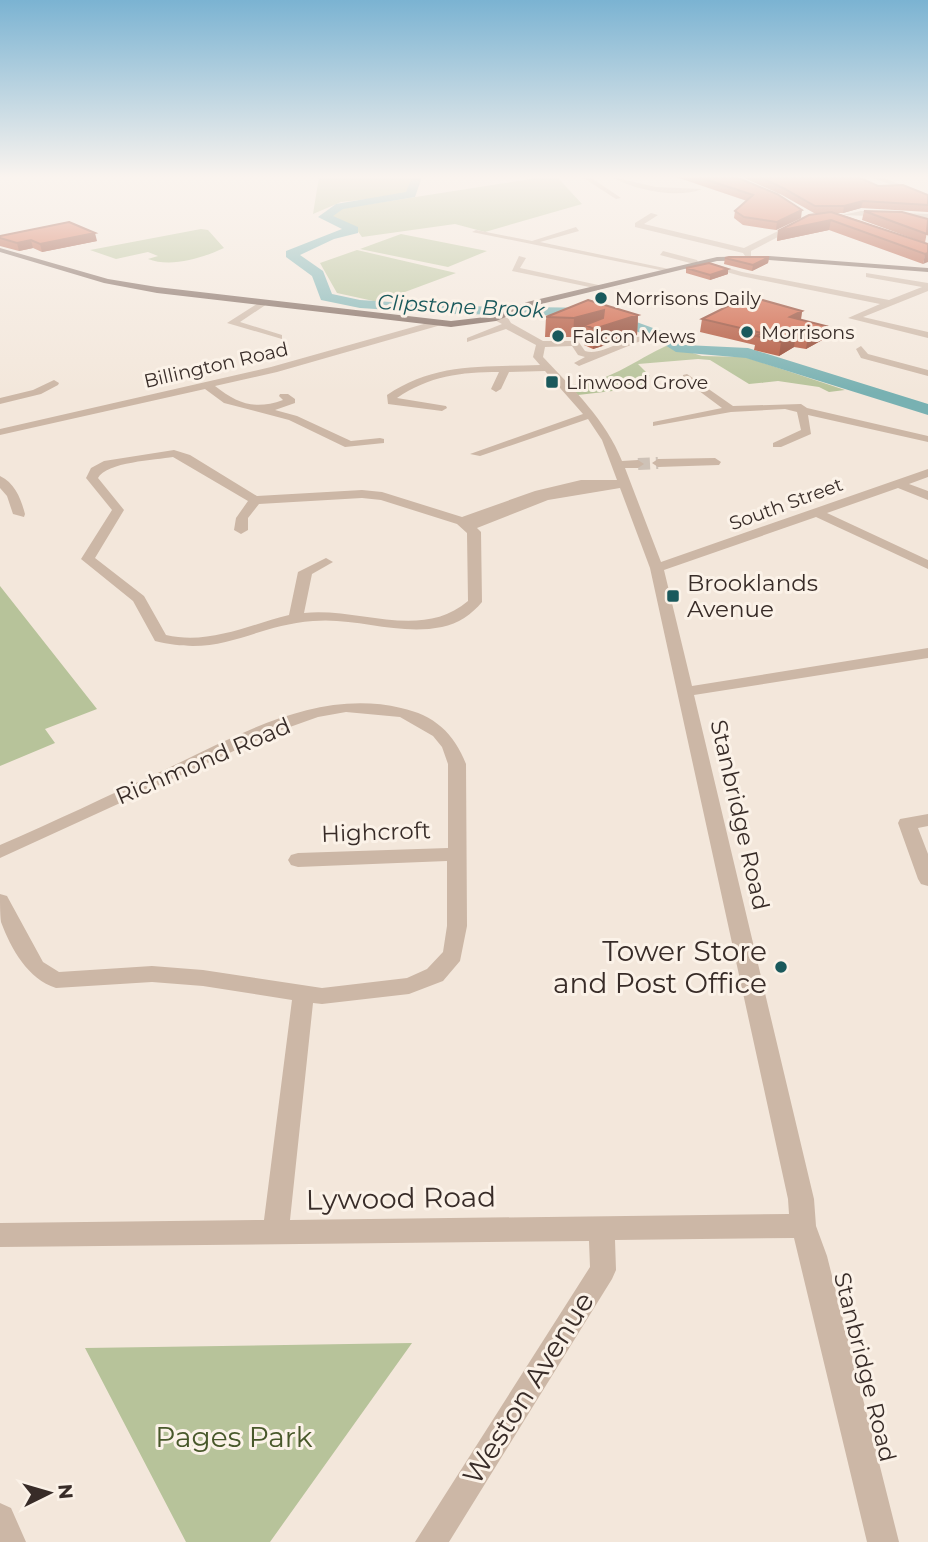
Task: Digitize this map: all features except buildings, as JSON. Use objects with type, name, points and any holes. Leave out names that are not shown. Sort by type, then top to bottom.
[{"type":"main road","points":[[0,250],[121,284],[263,304],[438,323],[506,317],[599,286],[665,269],[746,254],[928,270]]},
{"type":"street","points":[[567,249],[665,269]]},
{"type":"street","points":[[727,249],[746,254],[755,249]]},
{"type":"street","points":[[663,253],[741,274],[889,303]]},
{"type":"street","points":[[522,258],[514,271],[599,286]]},
{"type":"street","points":[[869,275],[928,287]]},
{"type":"street","points":[[928,287],[853,318],[928,335]]},
{"type":"street","points":[[263,304],[232,323],[279,337]]},
{"type":"street","points":[[470,340],[506,317],[541,344],[575,343],[586,338]]},
{"type":"street","name":"Billington Road","points":[[0,432],[368,345],[438,323]]},
{"type":"street","points":[[350,336],[368,345]]},
{"type":"street","points":[[579,363],[643,338]]},
{"type":"street","points":[[575,343],[581,353],[594,357]]},
{"type":"street","points":[[541,344],[538,357],[546,368]]},
{"type":"street","points":[[861,349],[864,356],[928,373]]},
{"type":"street","points":[[442,408],[401,405],[392,402],[391,397],[418,379],[446,370],[546,368]]},
{"type":"street","name":"Stanbridge Road","points":[[546,368],[590,415],[626,471],[657,568],[801,1199],[803,1226],[814,1256],[883,1542]]},
{"type":"street","points":[[495,388],[505,370]]},
{"type":"street","points":[[687,377],[731,408]]},
{"type":"street","points":[[0,401],[37,392],[54,383]]},
{"type":"street","points":[[207,385],[228,401],[293,418],[349,445],[380,441]]},
{"type":"street","points":[[264,410],[291,401],[284,396]]},
{"type":"street","points":[[657,424],[756,405],[801,407],[928,439]]},
{"type":"street","points":[[777,445],[807,432],[801,407]]},
{"type":"street","points":[[659,411],[672,422]]},
{"type":"street","points":[[476,454],[590,415]]},
{"type":"street","points":[[174,453],[186,457],[256,500],[362,494],[382,496],[466,524],[474,532],[475,602],[465,614],[448,622],[421,625],[318,616],[296,618],[206,645],[180,645],[160,638],[139,599],[88,559],[92,545],[117,517],[118,510],[92,478],[95,471],[108,464],[174,453]]},
{"type":"street","points":[[658,463],[715,462]]},
{"type":"street","points":[[466,524],[539,494],[626,471]]},
{"type":"street","name":"South Street","points":[[657,568],[928,474]]},
{"type":"street","points":[[0,480],[13,495],[19,514]]},
{"type":"street","points":[[900,484],[928,496]]},
{"type":"street","points":[[241,530],[242,518],[256,500]]},
{"type":"street","points":[[818,513],[928,565]]},
{"type":"street","points":[[296,618],[305,572],[326,562]]},
{"type":"street","points":[[686,692],[928,653]]},
{"type":"street","name":"Richmond Road","points":[[0,852],[275,726],[329,710],[363,707],[404,713],[436,729],[454,749],[457,764],[457,926],[453,955],[435,975],[409,986],[322,996],[203,978],[152,974],[56,980],[36,968],[0,901]]},
{"type":"street","points":[[928,820],[907,823],[928,879]]},
{"type":"street","name":"Highcroft","points":[[298,860],[455,854]]},
{"type":"street","points":[[276,1231],[303,995]]},
{"type":"street","name":"Lywood Road","points":[[0,1235],[803,1226]]},
{"type":"street","name":"Weston Avenue","points":[[431,1542],[603,1270],[601,1227]]},
{"type":"street","points":[[0,1519],[10,1542]]},
{"type":"green space","points":[[222,249],[176,262],[148,259],[158,256],[148,252],[116,259],[90,250]]},
{"type":"green space","points":[[360,249],[477,249],[487,251],[448,267]]},
{"type":"green space","points":[[357,250],[456,273],[378,302],[337,293],[320,263]]},
{"type":"green space","points":[[668,345],[702,356],[745,357],[845,390],[829,392],[819,387],[778,381],[749,384],[710,360],[698,359],[638,364],[650,376],[639,379],[647,387],[578,395],[569,385],[595,381],[620,371]]},
{"type":"green space","points":[[0,586],[97,709],[45,729],[55,743],[0,766]]},
{"type":"green space","name":"Pages Park","points":[[412,1343],[270,1542],[186,1542],[85,1348]]},
{"type":"waterway","name":"Clipstone Brook","points":[[302,249],[291,254],[318,274],[326,297],[360,304],[452,310],[598,312],[659,335],[681,349],[748,353],[928,410]]},
{"type":"tunnel","points":[[638,464],[658,463]]},
{"type":"place","name":"Morrisons Daily","points":[[601,298]]},
{"type":"place","name":"Morrisons","points":[[747,332]]},
{"type":"place","name":"Falcon Mews","points":[[558,336]]},
{"type":"place","name":"Linwood Grove","points":[[552,382]]},
{"type":"place","name":"Brooklands Avenue","points":[[673,596]]},
{"type":"place","name":"Tower Store and Post Office","points":[[781,967]]}]
